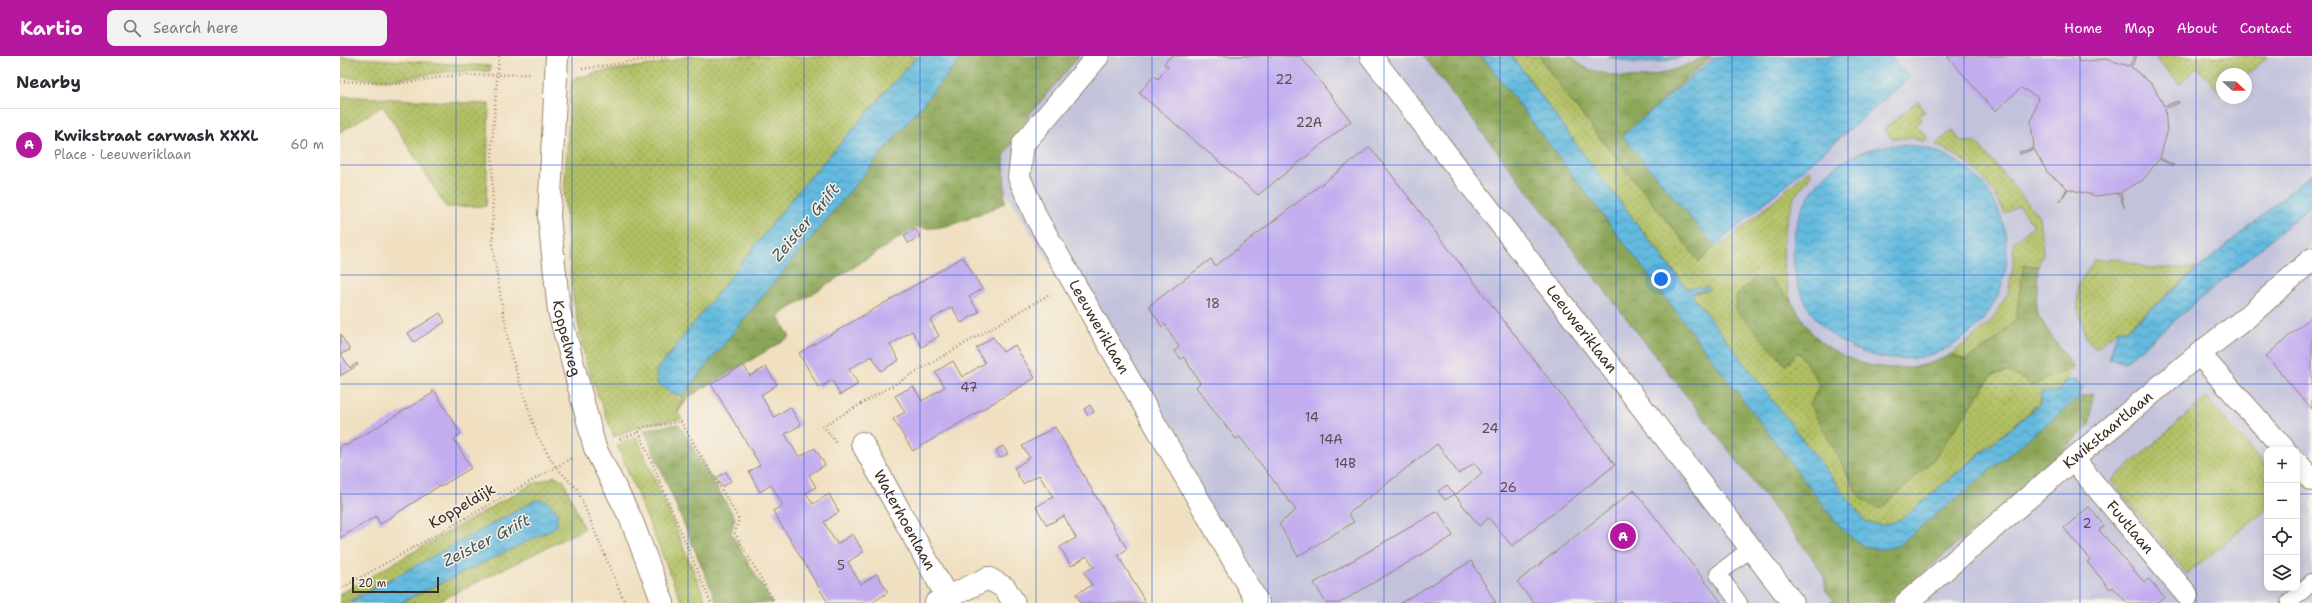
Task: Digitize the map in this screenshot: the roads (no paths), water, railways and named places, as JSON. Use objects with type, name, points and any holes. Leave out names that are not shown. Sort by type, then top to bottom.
[{"type":"street","name":"Koppelweg","points":[[557,56],[549,217],[559,311],[594,443],[631,519],[663,603]]},
{"type":"street","name":"Leeuweriklaan","points":[[1098,56],[1023,144],[1019,177],[1036,219],[1258,603]]},
{"type":"street","name":"Leeuweriklaan","points":[[1371,56],[1793,603]]},
{"type":"street","name":"Kwikstaartlaan","points":[[1906,603],[2073,459],[2199,354],[2247,317],[2312,259]]},
{"type":"street","points":[[2199,354],[2282,447]]},
{"type":"street","name":"Waterhoenlaan","points":[[862,443],[941,600],[988,578],[1005,588],[1014,603]]},
{"type":"street","name":"Fuutlaan","points":[[2073,459],[2187,595]]},
{"type":"street","points":[[2300,466],[2312,480]]},
{"type":"lane","points":[[1740,603],[1718,574],[1750,549]]},
{"type":"lane","points":[[2289,603],[2312,582]]},
{"type":"water","name":"Zeister Grift","points":[[917,56],[963,56],[765,293],[683,395],[672,394],[657,383],[656,371],[799,190]]},
{"type":"water","points":[[1482,56],[1512,56],[1581,151],[1686,288],[1709,287],[1709,290],[1694,292],[1692,295],[1865,521],[1884,525],[1903,518],[2040,404],[2041,392],[2058,392],[2067,380],[2072,381],[2075,379],[2083,388],[2077,399],[1899,545],[1880,549],[1860,543],[1839,526]]},
{"type":"water","points":[[1608,56],[1684,56],[1665,61],[1637,63]]},
{"type":"water","points":[[1716,56],[1891,56],[1909,78],[1715,246],[1622,136]]},
{"type":"water","points":[[1900,145],[1921,147],[1941,153],[1968,169],[1983,184],[1999,211],[2005,231],[2007,252],[2005,273],[1999,293],[1983,320],[1968,335],[1941,351],[1921,357],[1900,359],[1879,357],[1859,351],[1832,335],[1817,320],[1801,293],[1795,273],[1793,252],[1795,231],[1801,211],[1817,184],[1832,169],[1859,153],[1879,147]]},
{"type":"water","points":[[2312,173],[2312,205],[2125,362],[2109,359],[2118,329],[2127,330]]},
{"type":"water","name":"Zeister Grift","points":[[536,500],[546,500],[557,511],[557,525],[551,530],[400,603],[347,603]]},
{"type":"place","name":"Kwikstraat carwash XXXL","points":[[1623,536]]}]
